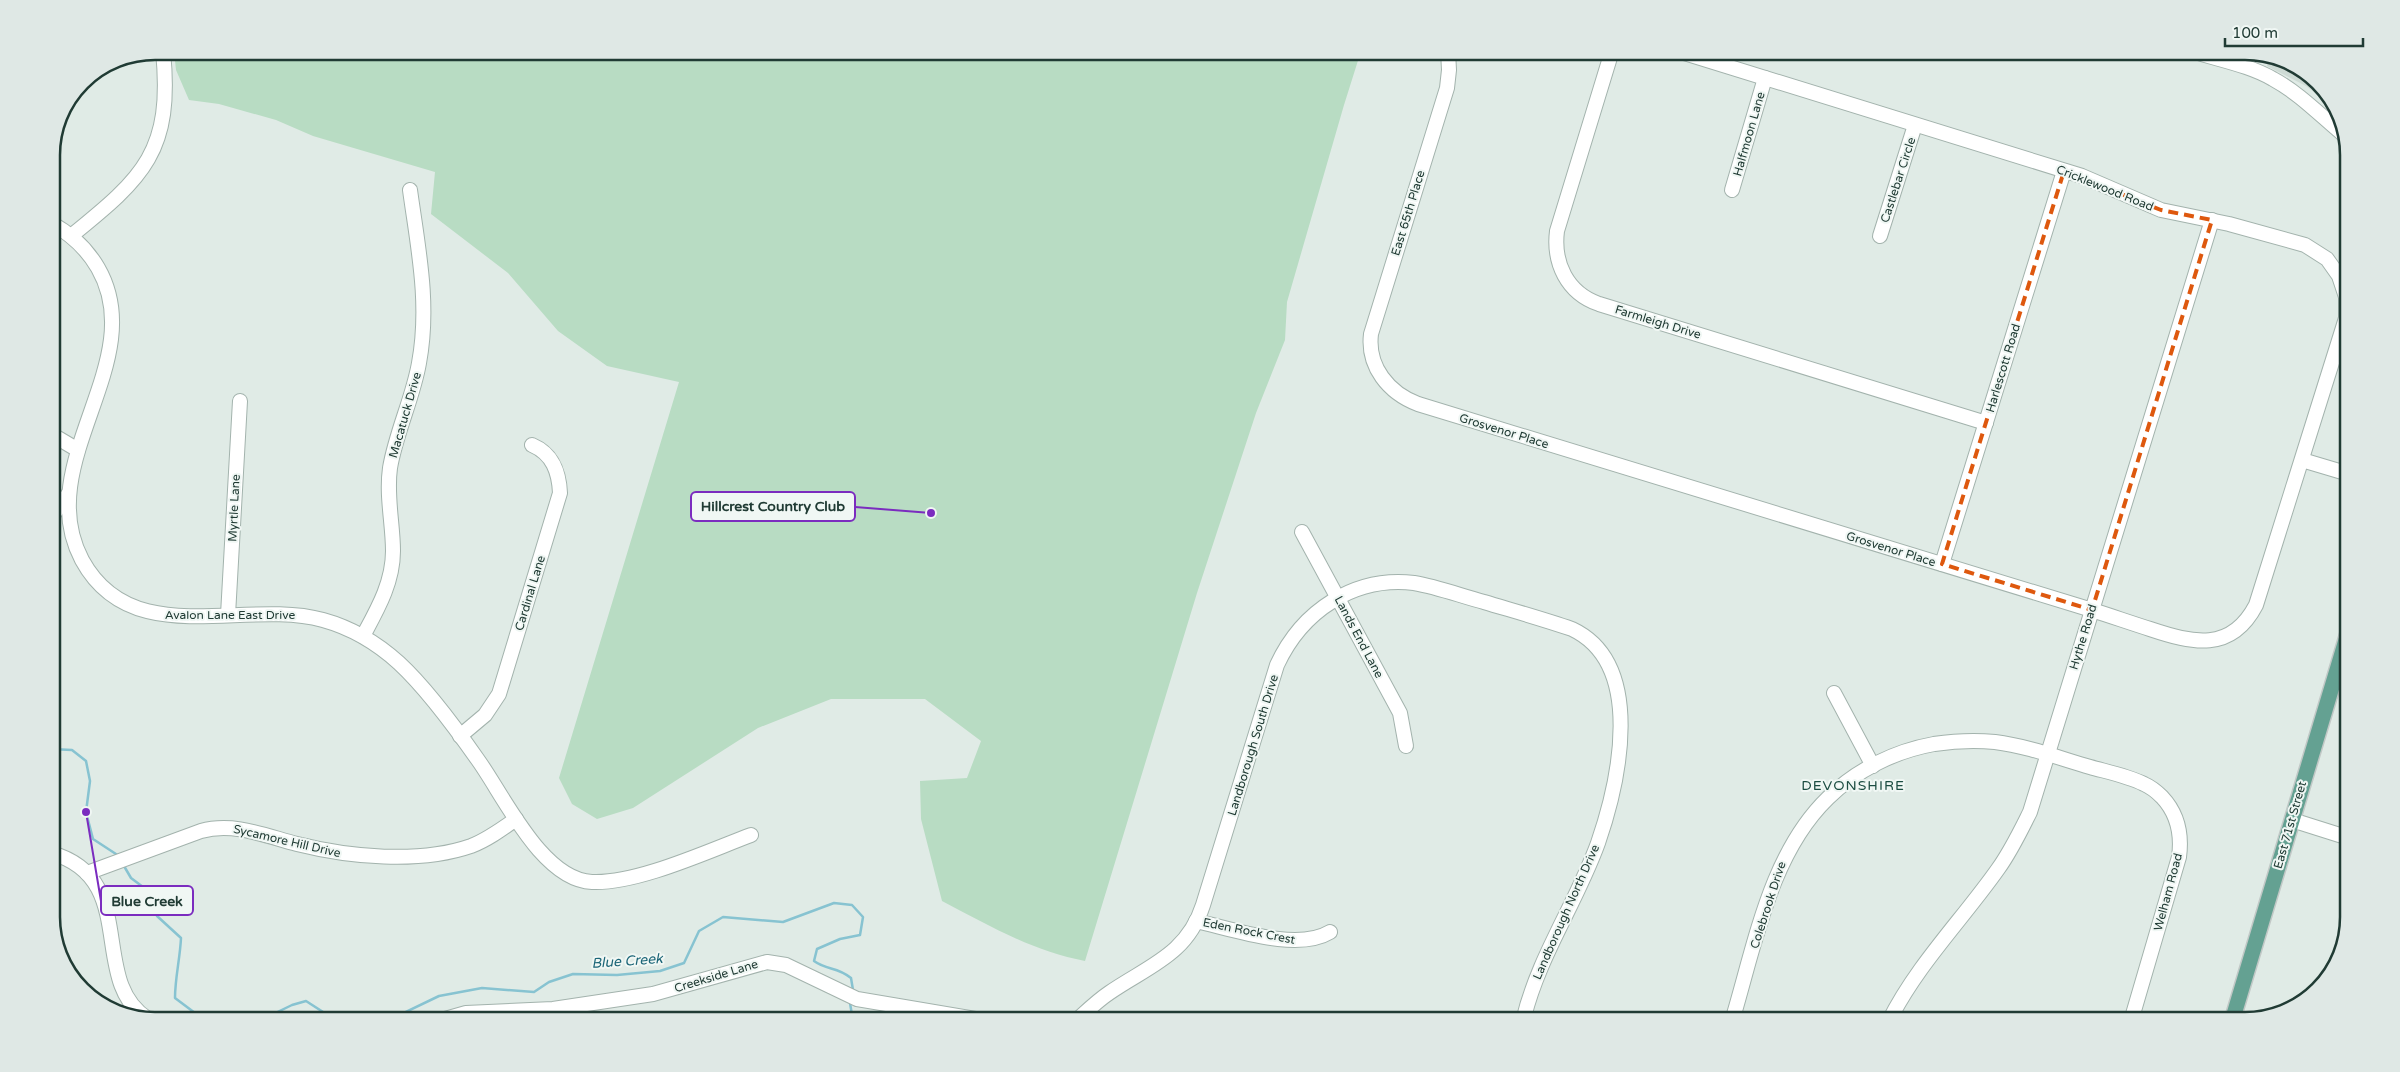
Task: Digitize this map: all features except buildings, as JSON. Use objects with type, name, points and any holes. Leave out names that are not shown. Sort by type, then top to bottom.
[{"type":"main road","name":"East 71st Street","points":[[2235,1012],[2340,660]]},
{"type":"street","points":[[70,236],[123,193],[147,160],[159,134],[165,106],[166,79],[164,60]]},
{"type":"street","name":"East 65th Place","points":[[1379,373],[1374,361],[1371,343],[1373,325],[1446,88],[1448,60]]},
{"type":"street","name":"Farmleigh Drive","points":[[1609,60],[1555,243],[1557,260],[1562,272],[1574,289],[1595,303],[1986,423]]},
{"type":"street","name":"Cricklewood Road","points":[[1707,60],[2064,171],[2161,210],[2212,220],[2309,246],[2333,266],[2340,280]]},
{"type":"street","points":[[2220,60],[2273,79],[2298,96],[2336,128]]},
{"type":"street","name":"Halfmoon Lane","points":[[1732,190],[1765,78]]},
{"type":"street","name":"Castlebar Circle","points":[[1880,236],[1915,125]]},
{"type":"street","name":"Harlescott Road","points":[[1942,564],[2064,171]]},
{"type":"street","name":"Macatuck Drive","points":[[363,636],[381,601],[390,575],[393,554],[389,495],[390,468],[415,379],[423,338],[424,301],[422,265],[410,190]]},
{"type":"street","name":"Hythe Road","points":[[1894,1012],[1910,985],[2010,851],[2030,812],[2212,220]]},
{"type":"street","name":"Avalon Lane East Drive","points":[[60,229],[84,249],[100,272],[112,302],[114,321],[110,348],[78,450],[69,492],[70,522],[78,550],[93,576],[111,593],[132,607],[157,614],[178,617],[301,615],[335,624],[363,636],[382,648],[405,669],[460,736],[491,778],[530,839],[550,861],[573,877],[591,882],[614,881],[640,876],[751,835]]},
{"type":"street","name":"Cricklewood Road","points":[[2302,460],[2340,337]]},
{"type":"street","name":"Grosvenor Place","points":[[1379,373],[1396,392],[1418,404],[2191,642],[2216,639],[2238,628],[2250,616],[2256,605],[2302,460]]},
{"type":"street","name":"Myrtle Lane","points":[[228,615],[240,401]]},
{"type":"street","points":[[60,439],[78,450]]},
{"type":"street","name":"Cardinal Lane","points":[[460,736],[485,716],[499,694],[560,493],[560,476],[554,464],[543,451],[532,445]]},
{"type":"street","points":[[2302,460],[2340,471]]},
{"type":"street","points":[[60,506],[69,492]]},
{"type":"street","name":"Lands End Lane","points":[[1302,532],[1400,713],[1406,746]]},
{"type":"street","name":"Landborough South Drive","points":[[1086,1012],[1106,994],[1166,958],[1184,939],[1196,921],[1203,905],[1277,665],[1288,645],[1302,626],[1338,596],[1369,585],[1404,582],[1432,587],[1499,607]]},
{"type":"street","name":"Landborough North Drive","points":[[1499,607],[1572,629],[1590,640],[1610,664],[1617,684],[1619,705],[1618,756],[1609,806],[1586,870],[1537,972],[1526,1012]]},
{"type":"street","points":[[1834,693],[1873,766]]},
{"type":"street","name":"Colebrook Drive","points":[[1735,1012],[1775,877],[1789,847],[1808,819],[1828,797],[1848,781],[1873,766],[1921,747],[1963,741],[2002,744],[2048,755]]},
{"type":"street","name":"Welham Road","points":[[2048,755],[2146,785],[2163,798],[2178,823],[2180,836],[2179,857],[2134,1012]]},
{"type":"street","name":"Sycamore Hill Drive","points":[[87,873],[201,831],[217,828],[237,828],[343,854],[400,856],[448,851],[470,846],[502,829],[516,819]]},
{"type":"street","points":[[2292,820],[2340,835]]},
{"type":"street","points":[[60,856],[69,859],[87,873],[98,886],[104,901],[124,992],[138,1010]]},
{"type":"street","name":"Eden Rock Crest","points":[[1196,921],[1293,941],[1314,939],[1330,932]]},
{"type":"street","name":"Creekside Lane","points":[[488,1012],[553,1009],[653,994],[767,962],[782,964],[857,999],[934,1012]]},
{"type":"highlighted area","points":[[2064,171],[2161,210],[2212,220],[2092,610],[1942,564]]},
{"type":"shaded area","points":[[2269,63],[2292,73],[2303,80],[2319,96],[2306,86],[2267,66]]},
{"type":"green space","points":[[175,60],[1358,60],[1287,302],[1285,340],[1256,413],[1197,593],[1085,961],[1066,957],[1029,944],[942,901],[921,819],[920,781],[967,778],[981,741],[925,699],[831,699],[758,728],[633,808],[597,819],[572,804],[559,778],[679,382],[607,366],[558,331],[508,273],[431,214],[435,172],[313,136],[276,120],[219,104],[189,100],[176,70]]},
{"type":"waterway","name":"Blue Creek","points":[[60,749],[72,750],[86,761],[90,781],[86,812],[93,839],[119,856]]},
{"type":"waterway","name":"Blue Creek","points":[[124,866],[131,878],[147,890],[157,916],[181,938],[175,998],[194,1012]]},
{"type":"waterway","name":"Blue Creek","points":[[406,1012],[439,996],[482,988],[534,992],[549,982],[573,974],[617,975],[660,971],[684,963],[699,931],[723,917],[783,922],[834,903],[852,905],[863,917],[860,935],[840,939],[817,949],[814,961],[846,974],[851,978],[853,990]]},
{"type":"waterway","name":"Blue Creek","points":[[278,1012],[306,1001],[323,1012]]},
{"type":"waterway","name":"Blue Creek","points":[[850,1003],[852,1012]]},
{"type":"place","name":"Hillcrest Country Club","points":[[931,513]]},
{"type":"place","name":"Blue Creek","points":[[86,812]]},
{"type":"district","name":"DEVONSHIRE","points":[[1853,785]]}]
